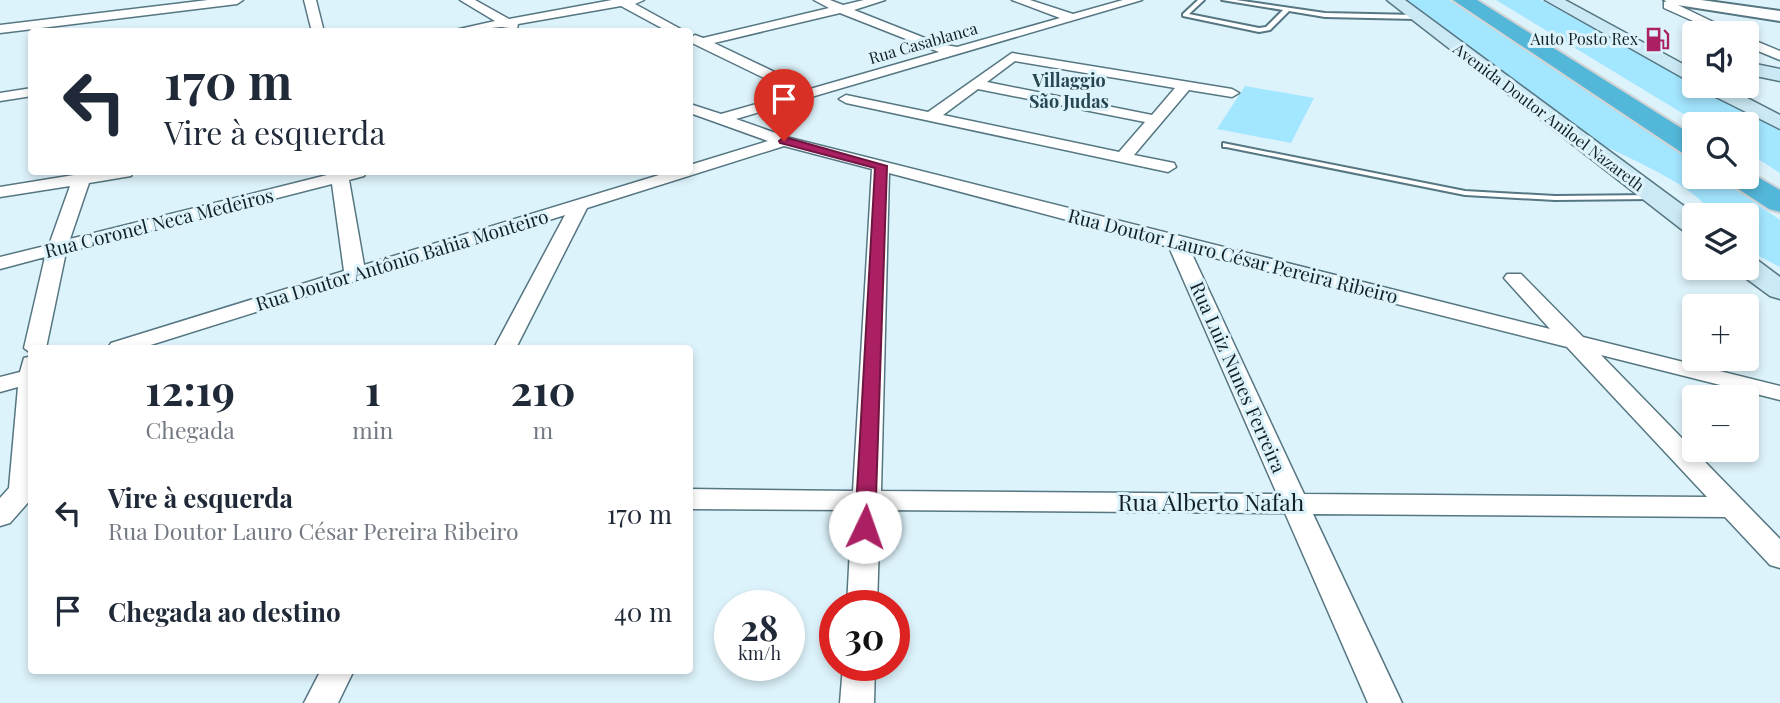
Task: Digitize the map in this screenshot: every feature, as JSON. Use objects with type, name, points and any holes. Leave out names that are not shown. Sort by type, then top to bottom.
[{"type":"highway","points":[[1463,0],[1682,140]]},
{"type":"highway","points":[[1482,0],[1682,125]]},
{"type":"highway","points":[[1759,174],[1780,187]]},
{"type":"highway","points":[[1758,189],[1780,203]]},
{"type":"main road","points":[[1553,0],[1615,35],[1682,59]]},
{"type":"main road","name":"Avenida Doutor Aniloel Nazareth","points":[[1400,6],[1682,217]]},
{"type":"main road","points":[[1759,71],[1780,75]]},
{"type":"main road","points":[[1732,98],[1780,123]]},
{"type":"main road","points":[[1759,275],[1780,290]]},
{"type":"street","points":[[125,28],[134,0]]},
{"type":"street","points":[[0,29],[237,0]]},
{"type":"street","points":[[310,0],[317,28]]},
{"type":"street","points":[[467,0],[516,28]]},
{"type":"street","points":[[477,28],[638,0]]},
{"type":"street","points":[[820,0],[986,66],[1012,57],[1232,93]]},
{"type":"street","points":[[695,39],[878,0]]},
{"type":"street","points":[[1018,0],[1073,18]]},
{"type":"street","name":"Rua Casablanca","points":[[720,119],[947,51],[1136,0]]},
{"type":"street","points":[[1703,21],[1668,5],[1677,0],[1780,16]]},
{"type":"street","points":[[621,1],[672,28]]},
{"type":"street","points":[[695,39],[809,94]]},
{"type":"street","points":[[1759,47],[1780,56]]},
{"type":"street","points":[[947,51],[986,66]]},
{"type":"street","points":[[930,117],[976,84],[986,66]]},
{"type":"street","points":[[976,84],[1156,120]]},
{"type":"street","points":[[1122,158],[1186,86]]},
{"type":"street","points":[[0,97],[28,93]]},
{"type":"street","points":[[846,99],[1168,167]]},
{"type":"street","name":"Rua Doutor Lauro César Pereira Ribeiro","points":[[693,109],[784,141],[1177,243],[1780,393]]},
{"type":"street","name":"Rua Doutor Antônio Bahia Monteiro","points":[[693,169],[784,141]]},
{"type":"street","points":[[863,590],[881,166]]},
{"type":"street","points":[[0,192],[83,175]]},
{"type":"street","points":[[36,345],[57,249],[83,175]]},
{"type":"street","name":"Rua Coronel Neca Medeiros","points":[[0,263],[335,175]]},
{"type":"street","points":[[339,175],[355,275]]},
{"type":"street","name":"Rua Doutor Antônio Bahia Monteiro","points":[[130,345],[674,175]]},
{"type":"street","points":[[507,345],[580,204]]},
{"type":"street","name":"Rua Luiz Nunes Ferreira","points":[[1177,243],[1385,703]]},
{"type":"street","points":[[1514,278],[1780,557]]},
{"type":"street","points":[[0,385],[28,373]]},
{"type":"street","points":[[0,516],[27,491],[28,451]]},
{"type":"street","name":"Rua Alberto Nafah","points":[[693,499],[1732,507]]},
{"type":"street","points":[[321,703],[336,674]]},
{"type":"street","points":[[857,703],[858,681]]},
{"type":"lane","points":[[1200,0],[1185,15],[1259,30],[1268,29],[1288,9]]},
{"type":"lane","points":[[1224,0],[1325,15],[1400,6]]},
{"type":"lane","points":[[1226,145],[1465,193],[1555,198],[1656,197]]},
{"type":"shaded area","points":[[1401,0],[1449,0],[1682,153],[1682,186],[1593,140]]},
{"type":"shaded area","points":[[1496,0],[1541,0],[1682,77],[1682,98],[1721,98],[1747,112],[1682,113]]},
{"type":"shaded area","points":[[1245,86],[1314,98],[1291,143],[1217,129]]},
{"type":"shaded area","points":[[1759,119],[1780,130],[1780,173],[1759,160]]},
{"type":"shaded area","points":[[1686,189],[1735,189],[1755,203],[1703,203]]},
{"type":"shaded area","points":[[1759,205],[1780,220],[1780,267],[1759,256]]},
{"type":"place","name":"Auto Posto Rex","points":[[1658,39]]},
{"type":"district","name":"Villaggio São Judas","points":[[1069,91]]},
{"type":"route","points":[[784,141],[881,166],[865,527]]}]
